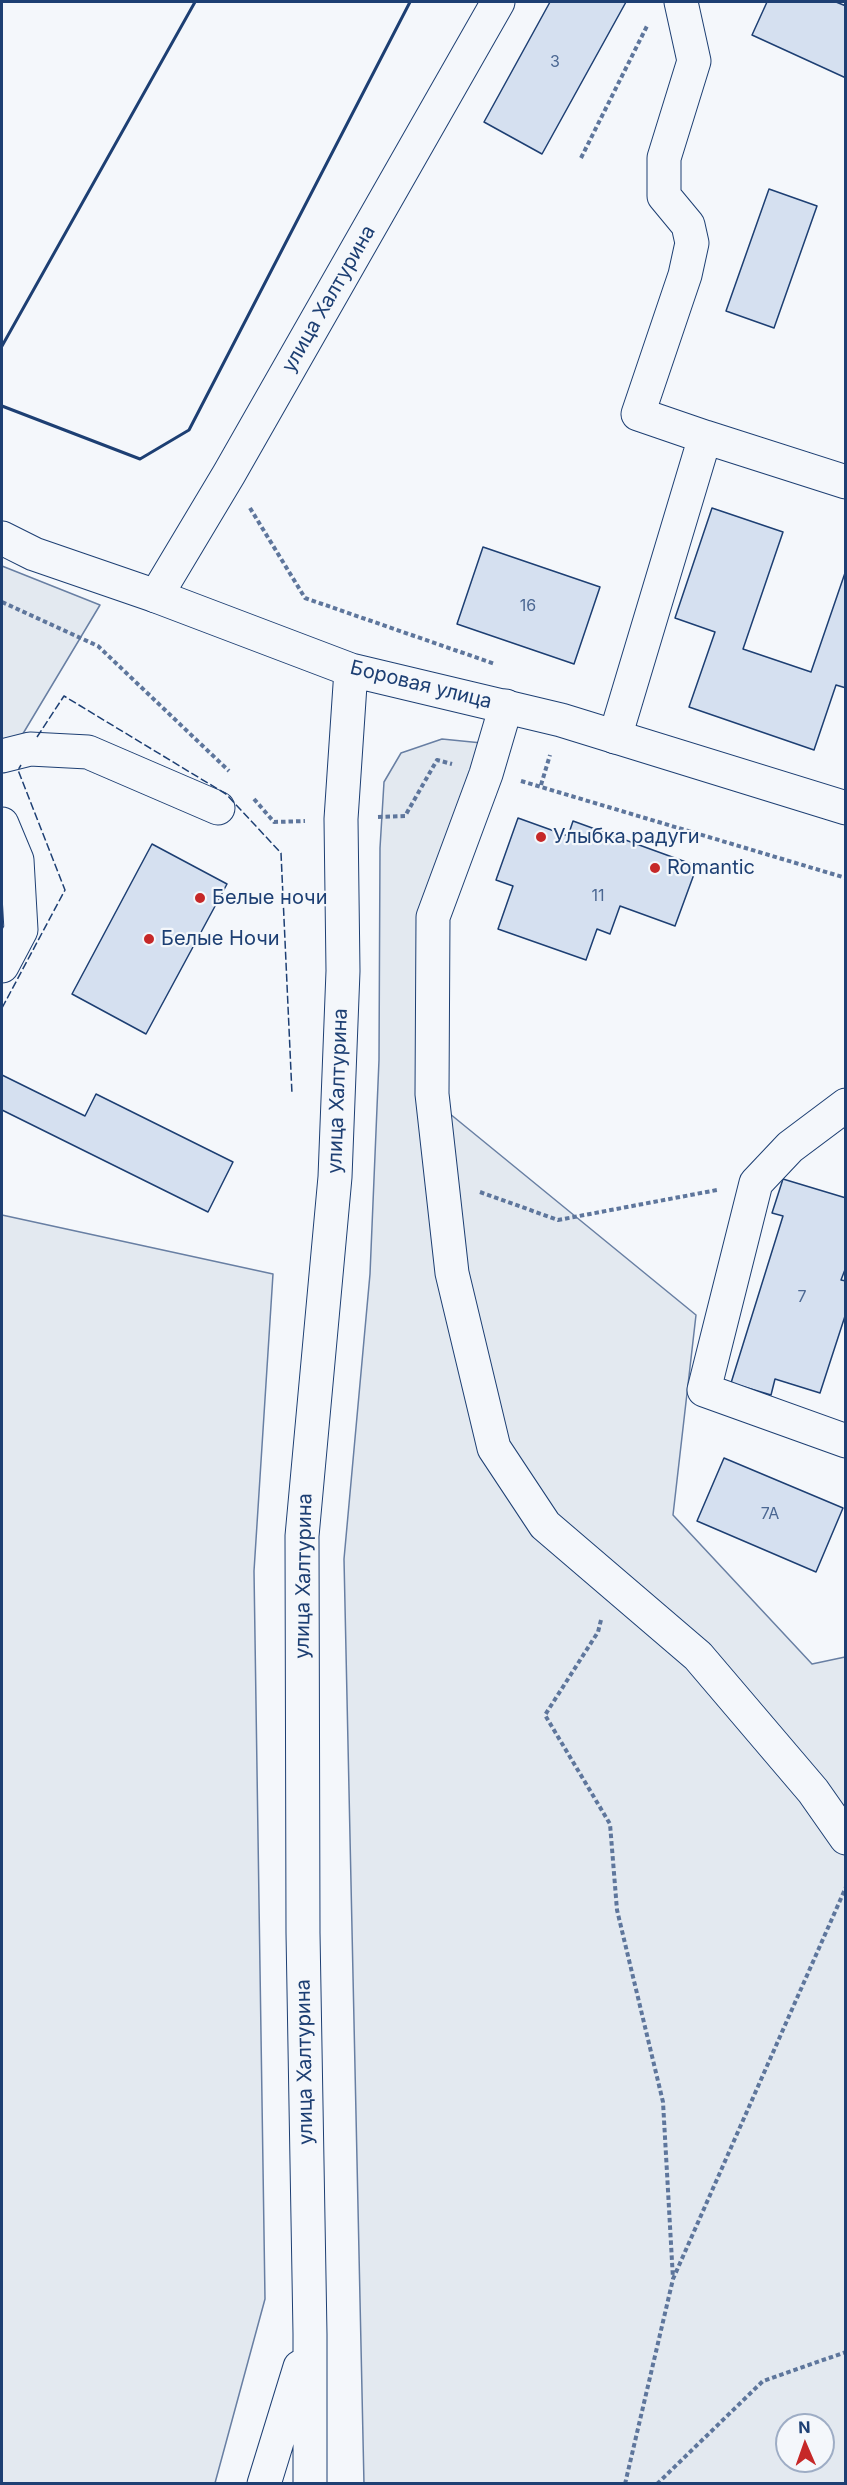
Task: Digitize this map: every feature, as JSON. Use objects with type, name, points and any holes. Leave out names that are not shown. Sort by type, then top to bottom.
[{"type":"main road","name":"улица Халтурина","points":[[156,596],[229,474],[498,2]]},
{"type":"main road","points":[[681,2],[694,62],[664,158],[664,196],[688,225],[692,243],[685,275],[638,414],[846,482]]},
{"type":"main road","points":[[615,737],[705,437]]},
{"type":"main road","points":[[2,538],[34,554]]},
{"type":"main road","name":"Боровая улица","points":[[2,554],[34,554],[156,596],[351,670],[506,706],[846,808]]},
{"type":"main road","name":"улица Халтурина","points":[[310,2484],[310,2334],[303,1922],[302,1536],[335,1177],[343,971],[341,819],[351,670]]},
{"type":"main road","points":[[506,706],[486,774],[433,917],[432,1094],[452,1273],[494,1448],[545,1525],[698,1656],[813,1791],[846,1838]]},
{"type":"main road","points":[[2,756],[30,749],[88,752],[218,808]]},
{"type":"main road","points":[[2,824],[17,860],[21,930],[2,966]]},
{"type":"main road","points":[[846,1105],[790,1147],[756,1183],[704,1390],[846,1441]]},
{"type":"main road","points":[[264,2484],[310,2334]]},
{"type":"path","points":[[581,158],[648,22]]},
{"type":"path","points":[[229,474],[305,598],[504,667]]},
{"type":"path","points":[[2,602],[98,646],[236,777]]},
{"type":"path","points":[[541,785],[846,878]]},
{"type":"path","points":[[251,795],[274,822],[405,816]]},
{"type":"path","points":[[443,1191],[486,1192],[558,1220],[756,1183]]},
{"type":"path","points":[[611,1582],[598,1632],[545,1715],[610,1824],[617,1910],[663,2102],[673,2279]]},
{"type":"path","points":[[625,2484],[673,2279],[846,1887]]},
{"type":"path","points":[[657,2484],[763,2381],[846,2352]]},
{"type":"shaded area","points":[[2,566],[100,605],[9,757],[2,752]]},
{"type":"shaded area","points":[[442,739],[482,743],[437,862],[422,1091],[696,1315],[673,1515],[812,1664],[845,1657],[846,2483],[364,2484],[344,1559],[370,1274],[379,1060],[380,848],[384,782],[401,753]]},
{"type":"shaded area","points":[[2,1215],[273,1274],[254,1571],[265,2299],[215,2483],[2,2483]]},
{"type":"building","points":[[550,2],[626,2],[542,154],[484,122]]},
{"type":"building","points":[[767,2],[836,2],[846,6],[846,78],[752,35]]},
{"type":"building","points":[[769,189],[817,206],[774,328],[726,311]]},
{"type":"building","points":[[712,508],[783,532],[743,649],[811,672],[846,570],[846,688],[836,685],[814,750],[689,707],[715,632],[675,618]]},
{"type":"building","points":[[483,547],[600,587],[574,664],[457,624]]},
{"type":"building","points":[[518,818],[568,836],[573,821],[697,866],[675,926],[620,906],[610,934],[597,929],[586,960],[498,929],[513,886],[496,880]]},
{"type":"building","name":"Белые Ночи","points":[[152,844],[227,884],[146,1034],[72,994]]},
{"type":"building","points":[[2,1075],[85,1116],[96,1094],[233,1162],[208,1212],[2,1110]]},
{"type":"building","points":[[783,1179],[846,1198],[846,1267],[841,1280],[846,1281],[846,1313],[820,1393],[775,1379],[771,1395],[731,1383],[783,1216],[772,1213]]},
{"type":"building","points":[[724,1458],[843,1508],[816,1572],[697,1521]]},
{"type":"fence","points":[[37,737],[64,696],[226,794],[281,853],[292,1094]]},
{"type":"fence","points":[[2,1008],[65,890],[18,770],[21,765]]},
{"type":"wall","points":[[2,346],[195,2]]},
{"type":"wall","points":[[2,406],[140,459],[189,430],[410,2]]},
{"type":"place","name":"Улыбка радуги","points":[[541,837]]},
{"type":"place","name":"Romantic","points":[[655,868]]},
{"type":"place","name":"Белые ночи","points":[[200,898]]},
{"type":"place","name":"Белые Ночи","points":[[149,939]]}]
